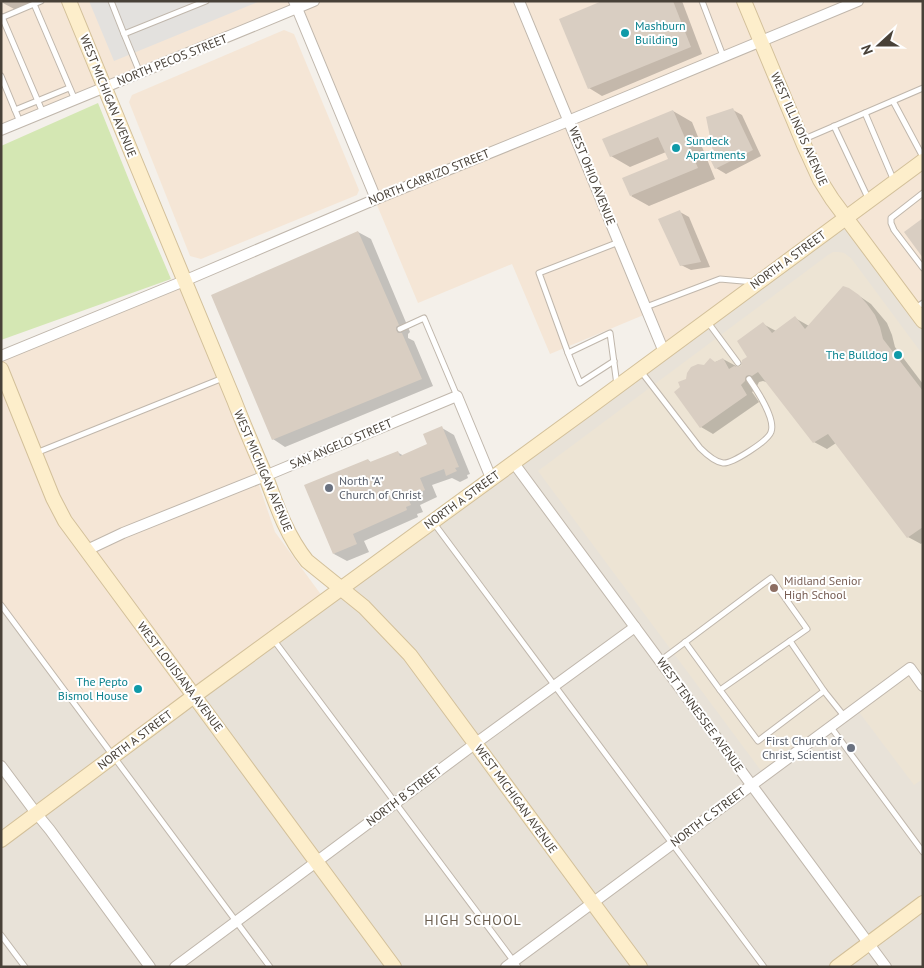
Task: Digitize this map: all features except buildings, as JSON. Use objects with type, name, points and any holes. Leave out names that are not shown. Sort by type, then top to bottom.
[{"type":"street","name":"WEST MICHIGAN AVENUE","points":[[69,1],[286,529],[307,561],[364,607],[410,655],[640,967]]},
{"type":"street","name":"NORTH PECOS STREET","points":[[1,130],[105,88],[296,5],[314,1]]},
{"type":"street","name":"WEST OHIO AVENUE","points":[[519,1],[664,352]]},
{"type":"street","name":"WEST ILLINOIS AVENUE","points":[[744,1],[820,180],[846,218],[918,306],[923,321]]},
{"type":"street","name":"NORTH CARRIZO STREET","points":[[1,356],[376,199],[858,1]]},
{"type":"street","points":[[296,5],[376,199]]},
{"type":"street","name":"NORTH A STREET","points":[[1,840],[194,696],[923,161]]},
{"type":"street","name":"WEST LOUISIANA AVENUE","points":[[1,369],[60,513],[394,967]]},
{"type":"street","points":[[457,396],[491,478]]},
{"type":"street","name":"SAN ANGELO STREET","points":[[87,550],[123,533],[457,396]]},
{"type":"street","name":"WEST TENNESSEE AVENUE","points":[[514,462],[886,967]]},
{"type":"street","name":"NORTH B STREET","points":[[175,967],[635,627]]},
{"type":"street","name":"NORTH C STREET","points":[[513,965],[593,903],[910,668],[923,686]]},
{"type":"street","points":[[1,766],[150,967]]},
{"type":"street","points":[[837,967],[923,904]]},
{"type":"lane","points":[[41,1],[2,18],[43,113]]},
{"type":"lane","points":[[111,1],[140,73]]},
{"type":"lane","points":[[124,34],[206,1]]},
{"type":"lane","points":[[702,1],[724,57]]},
{"type":"lane","points":[[34,4],[75,100]]},
{"type":"lane","points":[[1,76],[20,122]]},
{"type":"lane","points":[[15,110],[69,88]]},
{"type":"lane","points":[[802,140],[923,88]]},
{"type":"lane","points":[[893,101],[923,157]]},
{"type":"lane","points":[[864,113],[894,182]]},
{"type":"lane","points":[[834,126],[869,200]]},
{"type":"lane","points":[[923,193],[891,218],[890,223],[923,268]]},
{"type":"lane","points":[[614,361],[580,383],[539,273],[619,242]]},
{"type":"lane","points":[[646,308],[720,279],[757,283]]},
{"type":"lane","points":[[400,329],[424,318],[457,396]]},
{"type":"lane","points":[[707,320],[738,363]]},
{"type":"lane","points":[[568,353],[610,333],[617,386]]},
{"type":"lane","points":[[640,370],[700,448],[722,463],[735,460],[748,452],[771,432],[772,423],[764,403],[749,379]]},
{"type":"lane","points":[[35,453],[224,377]]},
{"type":"lane","points":[[432,521],[764,967]]},
{"type":"lane","points":[[660,661],[770,578],[807,629],[720,690]]},
{"type":"lane","points":[[1,604],[270,967]]},
{"type":"lane","points":[[273,638],[396,803],[513,965]]},
{"type":"lane","points":[[685,642],[758,742],[824,691]]},
{"type":"lane","points":[[790,642],[844,716]]},
{"type":"lane","points":[[830,726],[923,852]]},
{"type":"lane","points":[[1,935],[25,967]]},
{"type":"shaded area","points":[[1,1],[923,1],[923,323],[845,219],[662,354],[646,314],[550,354],[512,264],[418,303],[295,9],[1,130]]},
{"type":"shaded area","points":[[89,1],[260,1],[114,61]]},
{"type":"shaded area","points":[[284,30],[294,34],[359,190],[357,195],[201,259],[190,256],[129,102],[132,95]]},
{"type":"shaded area","points":[[845,218],[923,323],[923,967],[1,967],[1,602],[118,760]]},
{"type":"shaded area","name":"Midland Senior High School","points":[[833,252],[844,253],[851,258],[923,355],[923,779],[914,785],[853,704],[762,772],[538,471]]},
{"type":"shaded area","points":[[182,280],[222,377],[275,532],[325,600],[118,760],[1,602],[1,355]]},
{"type":"green space","points":[[98,103],[171,279],[1,340],[1,146]]},
{"type":"place","name":"Mashburn Building","points":[[625,33]]},
{"type":"place","name":"Sundeck Apartments","points":[[676,148]]},
{"type":"place","name":"The Bulldog","points":[[898,355]]},
{"type":"place","name":"North \"A\" Church of Christ","points":[[329,488]]},
{"type":"place","name":"Midland Senior High School","points":[[774,588]]},
{"type":"place","name":"The Pepto Bismol House","points":[[138,689]]},
{"type":"place","name":"First Church of Christ, Scientist","points":[[851,748]]},
{"type":"district","name":"HIGH SCHOOL","points":[[473,920]]}]
